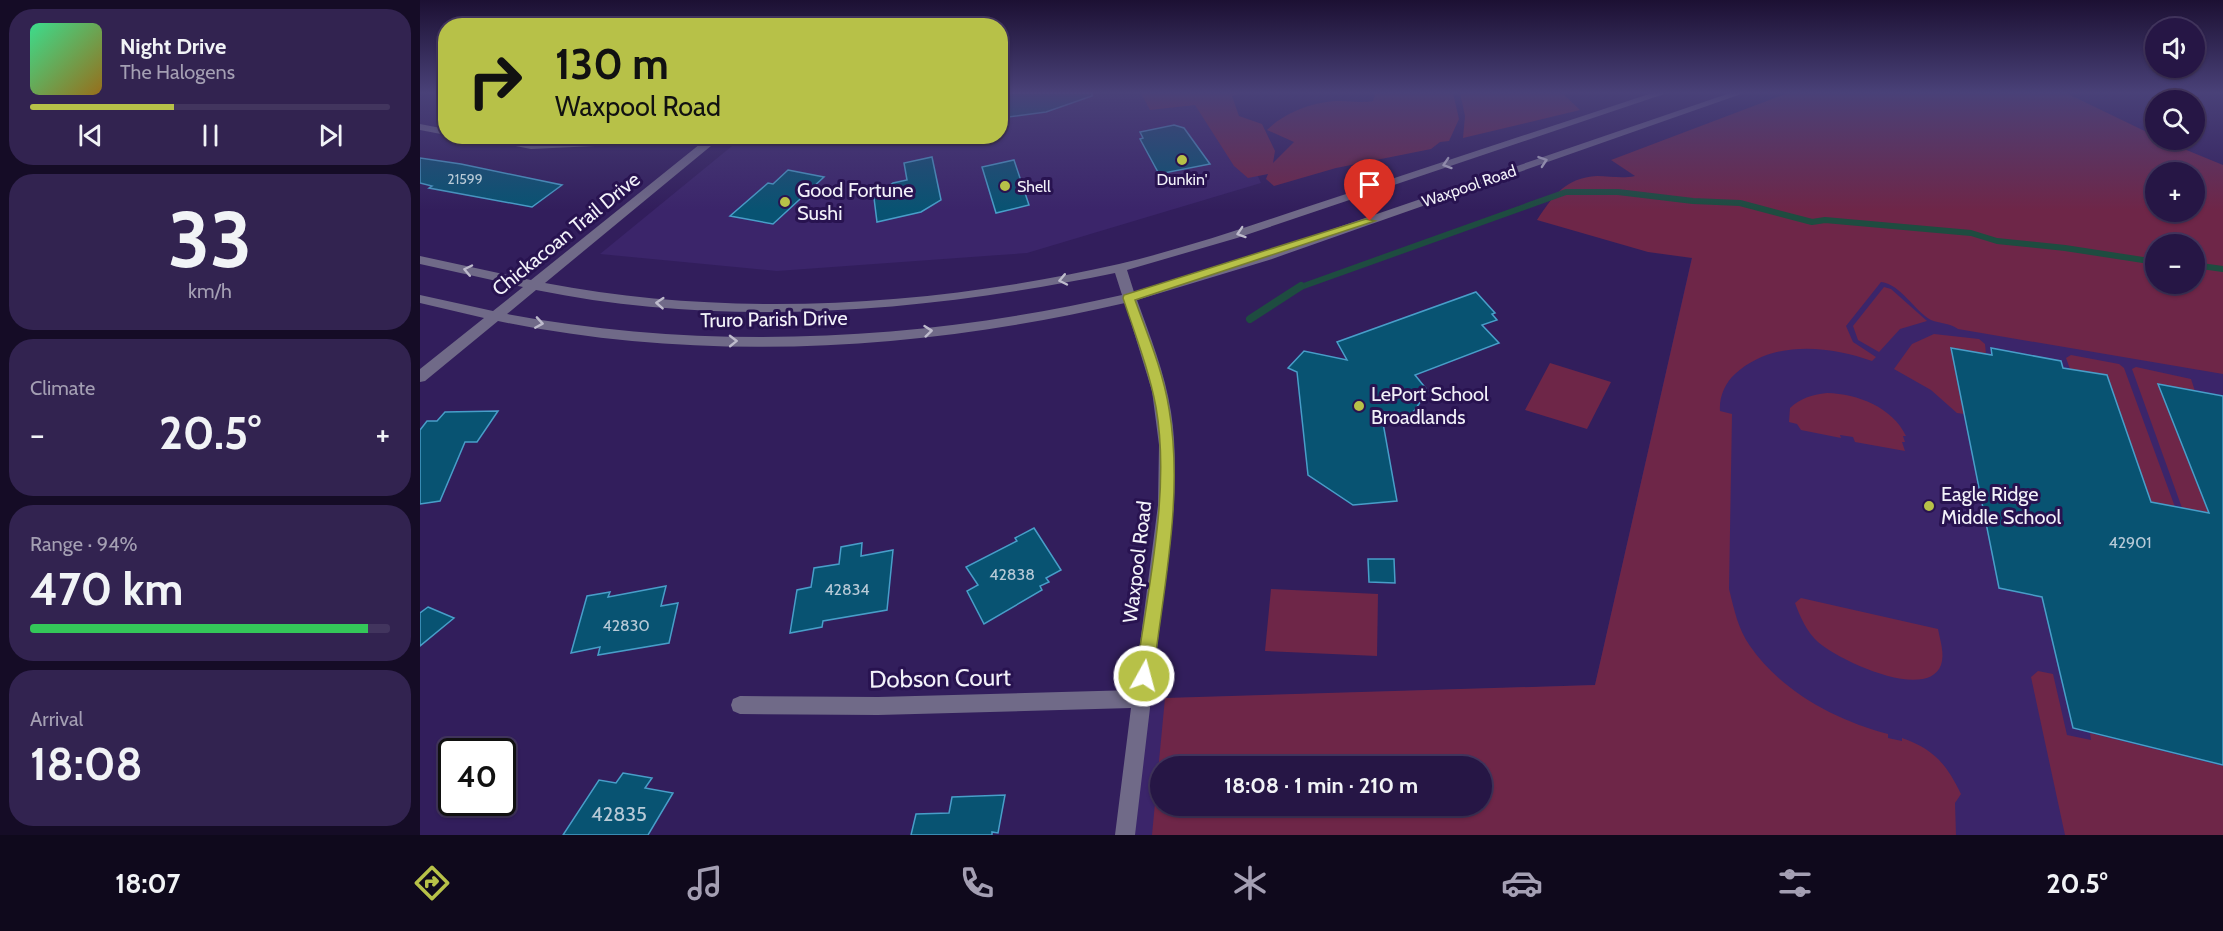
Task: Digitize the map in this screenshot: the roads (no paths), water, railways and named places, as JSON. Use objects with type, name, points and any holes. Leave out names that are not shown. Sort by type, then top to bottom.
[{"type":"street","name":"Waxpool Road","points":[[1125,835],[1166,505],[1168,452],[1163,408],[1155,372],[1120,268],[1240,234],[1545,132]]},
{"type":"street","name":"Waxpool Road","points":[[1129,298],[1303,244],[1626,132]]},
{"type":"street","points":[[519,144],[531,146],[563,144]]},
{"type":"street","name":"Chickacoan Trail Drive","points":[[420,377],[708,144]]},
{"type":"street","name":"Truro Parish Drive","points":[[420,260],[594,296],[657,303],[817,308],[977,294],[1120,268]]},
{"type":"street","name":"Truro Parish Drive","points":[[420,299],[495,316],[591,332],[718,341],[793,340],[932,331],[997,323],[1129,298]]},
{"type":"street","name":"Dobson Court","points":[[740,705],[878,706],[1141,699]]},
{"type":"waterway","points":[[1298,288],[1566,192],[1618,192],[1693,201],[1740,203],[1812,222],[1825,220],[1971,233],[1997,241],[2065,248],[2145,260]]},
{"type":"waterway","points":[[2205,267],[2223,269]]},
{"type":"waterway","points":[[1250,319],[1301,286]]},
{"type":"place","name":"Dunkin'","points":[[1182,160]]},
{"type":"place","name":"Shell","points":[[1005,186]]},
{"type":"place","name":"Good Fortune Sushi","points":[[785,202]]},
{"type":"place","name":"LePort School Broadlands","points":[[1359,406]]},
{"type":"place","name":"Eagle Ridge Middle School","points":[[1929,506]]}]
